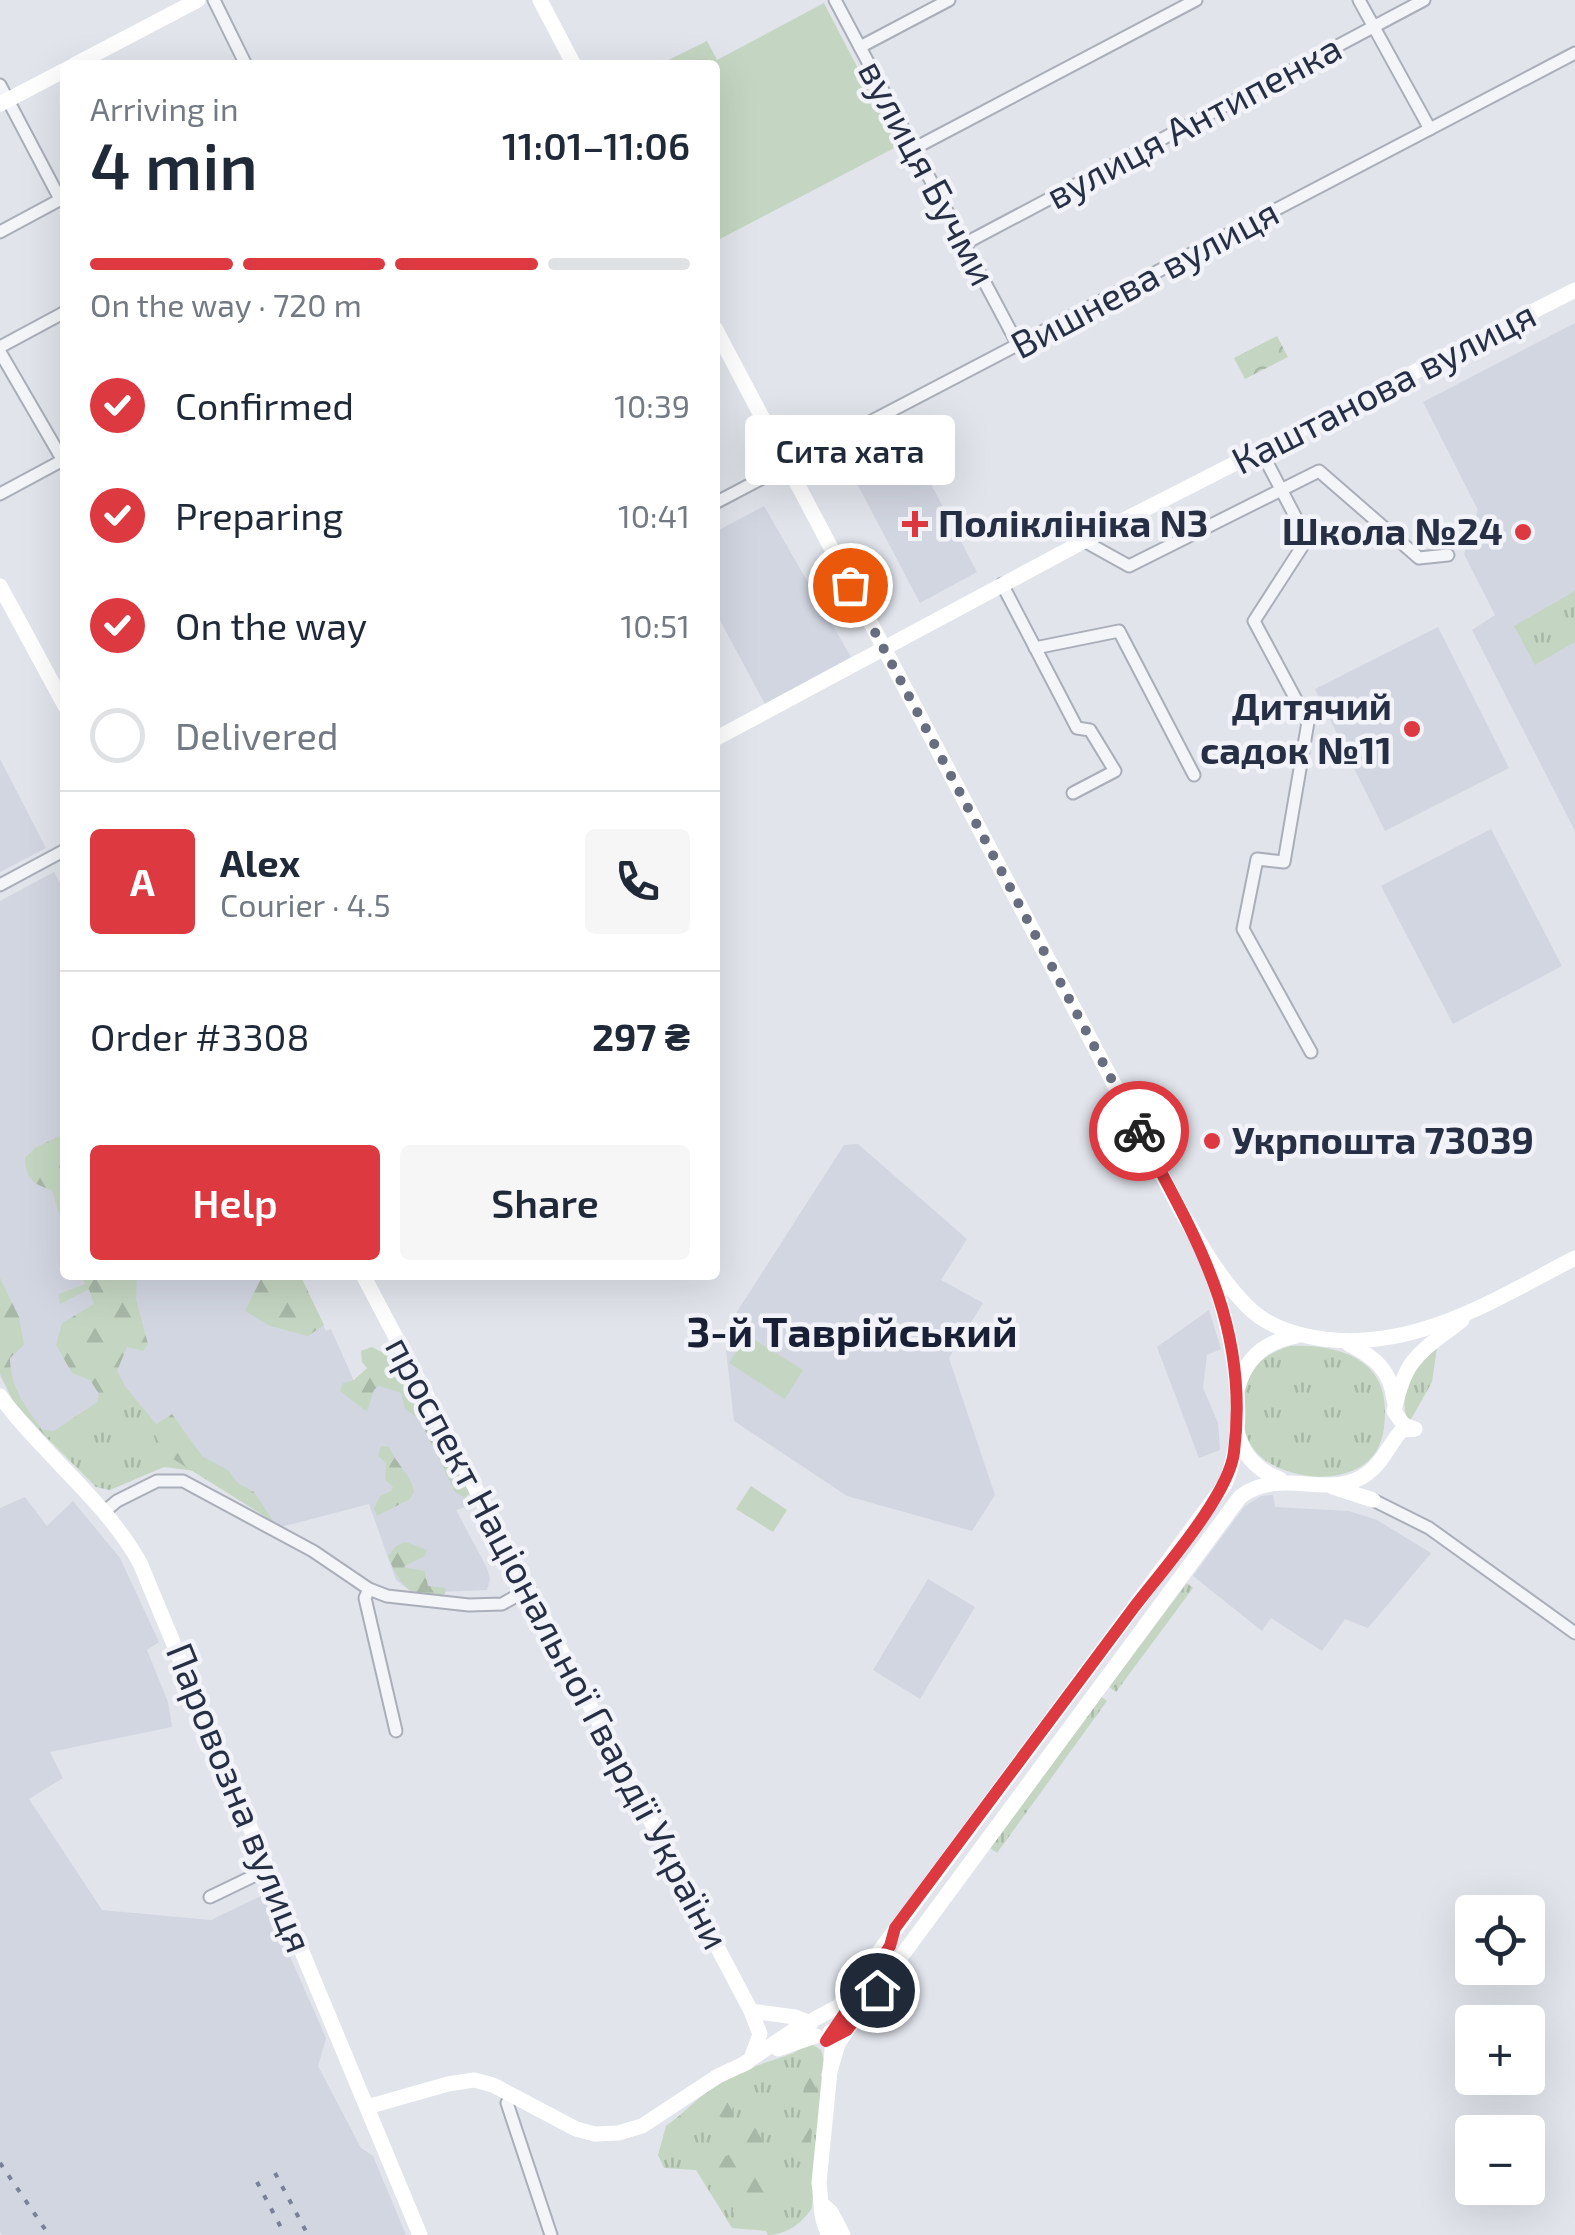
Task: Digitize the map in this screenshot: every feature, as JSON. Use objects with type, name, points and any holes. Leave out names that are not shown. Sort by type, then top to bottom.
[{"type":"street","points":[[84,60],[198,0]]},
{"type":"street","points":[[214,0],[244,60]]},
{"type":"street","points":[[540,0],[571,60]]},
{"type":"street","name":"вулиця Бучми","points":[[835,0],[1018,345]]},
{"type":"street","points":[[860,46],[949,0]]},
{"type":"street","points":[[913,149],[1196,0]]},
{"type":"street","points":[[1359,0],[1430,130]]},
{"type":"street","name":"вулиця Антипенка","points":[[964,244],[1424,0]]},
{"type":"street","name":"Вишнева вулиця","points":[[720,499],[1575,53]]},
{"type":"street","points":[[60,72],[3,96],[60,193]]},
{"type":"street","points":[[0,232],[60,200]]},
{"type":"street","name":"Каштанова вулиця","points":[[720,736],[1084,541],[1575,290]]},
{"type":"street","points":[[60,315],[0,349],[60,454]]},
{"type":"street","points":[[368,2106],[474,2080],[493,2085],[576,2129],[618,2134],[642,2126],[718,2076],[816,2029],[890,1946],[895,1928],[1224,1484],[1234,1452],[1235,1367],[1226,1314],[1203,1250],[720,337]]},
{"type":"street","points":[[1261,451],[1307,538],[1254,622],[1308,722],[1284,862],[1257,858],[1243,929],[1311,1052]]},
{"type":"street","points":[[0,494],[60,463]]},
{"type":"street","points":[[1084,541],[1129,566],[1319,470],[1419,558],[1448,555]]},
{"type":"street","points":[[1002,584],[1077,728],[1090,730],[1115,770],[1073,794]]},
{"type":"street","points":[[0,586],[58,676]]},
{"type":"street","points":[[1035,648],[1119,631],[1194,775]]},
{"type":"street","points":[[0,885],[60,853]]},
{"type":"street","points":[[1203,1250],[1248,1308],[1282,1330],[1346,1342],[1404,1337],[1474,1311],[1575,1258]]},
{"type":"street","name":"проспект Національної Гвардії України","points":[[366,1280],[752,2011]]},
{"type":"street","points":[[1394,1411],[1400,1385],[1414,1356],[1474,1311]]},
{"type":"street","points":[[1235,1399],[1240,1378],[1264,1346],[1300,1336]]},
{"type":"street","points":[[1235,1423],[1240,1444],[1268,1475],[1324,1484],[1352,1482],[1367,1474],[1402,1430],[1415,1429],[1403,1424],[1394,1411],[1393,1387],[1385,1370],[1371,1356],[1346,1342]]},
{"type":"street","name":"Паровозна вулиця","points":[[0,1396],[20,1424],[104,1512],[140,1563],[420,2235]]},
{"type":"street","points":[[1367,1474],[1362,1490],[1373,1500]]},
{"type":"street","points":[[828,2235],[820,2218],[820,2183],[829,2075],[838,2044],[1240,1497],[1258,1484],[1283,1480]]},
{"type":"street","points":[[104,1512],[157,1482],[183,1481],[313,1551],[370,1589],[400,1599],[469,1606],[502,1604],[529,1589]]},
{"type":"street","points":[[1324,1484],[1373,1500],[1429,1528],[1575,1633]]},
{"type":"street","points":[[370,1589],[365,1598],[396,1731]]},
{"type":"street","points":[[1092,1664],[1105,1661],[1154,1596],[1166,1594]]},
{"type":"street","points":[[1042,1766],[1045,1742],[1090,1682],[1092,1664]]},
{"type":"street","points":[[210,1897],[268,1869]]},
{"type":"street","points":[[752,2011],[772,2026],[847,2030]]},
{"type":"street","points":[[742,2065],[758,2044],[759,2029],[752,2011]]},
{"type":"street","points":[[816,2029],[829,2075]]},
{"type":"street","points":[[511,2097],[507,2103],[552,2235]]},
{"type":"street","points":[[822,2204],[832,2212],[844,2235]]},
{"type":"shaded area","name":"Школа №24","points":[[1575,323],[1575,831],[1472,630],[1495,615],[1464,554],[1478,510],[1423,402]]},
{"type":"shaded area","name":"Поліклініка N3","points":[[911,446],[977,572],[920,603],[853,476]]},
{"type":"shaded area","points":[[764,506],[851,657],[765,704],[720,620],[720,529]]},
{"type":"shaded area","name":"Дитячий садок №11","points":[[1438,627],[1509,768],[1385,831],[1315,689]]},
{"type":"shaded area","points":[[0,759],[46,848],[0,872]]},
{"type":"shaded area","points":[[1491,829],[1562,966],[1453,1024],[1381,886]]},
{"type":"shaded area","points":[[54,872],[60,883],[60,1280],[302,1280],[326,1331],[331,1329],[361,1397],[400,1374],[469,1506],[456,1510],[487,1568],[487,1590],[413,1593],[396,1580],[369,1504],[281,1527],[195,1471],[124,1386],[65,1432],[46,1437],[13,1401],[0,1376],[0,901]]},
{"type":"shaded area","points":[[858,1144],[967,1239],[941,1280],[983,1303],[949,1358],[995,1495],[972,1531],[847,1496],[734,1421],[724,1332],[844,1145]]},
{"type":"shaded area","points":[[1209,1310],[1221,1349],[1207,1355],[1203,1388],[1218,1423],[1220,1450],[1199,1458],[1157,1347]]},
{"type":"shaded area","points":[[1273,1495],[1275,1507],[1349,1511],[1377,1520],[1431,1553],[1368,1628],[1345,1619],[1322,1651],[1271,1618],[1262,1631],[1193,1576],[1244,1507],[1261,1496]]},
{"type":"shaded area","points":[[25,1497],[47,1526],[73,1501],[120,1558],[159,1642],[147,1650],[168,1702],[172,1727],[50,1752],[63,1778],[29,1799],[102,1910],[211,1920],[263,1895],[326,2038],[318,2066],[361,2148],[373,2156],[406,2235],[0,2232],[0,1508]]},
{"type":"shaded area","points":[[928,1579],[975,1607],[920,1699],[873,1670]]},
{"type":"green space","points":[[824,3],[898,146],[720,239],[717,60]]},
{"type":"green space","points":[[707,41],[717,60],[668,60]]},
{"type":"green space","points":[[1277,336],[1288,357],[1245,379],[1234,358]]},
{"type":"green space","points":[[1575,591],[1575,642],[1535,665],[1514,626]]},
{"type":"green space","points":[[60,1136],[60,1217],[52,1190],[31,1180],[27,1171],[25,1158],[35,1148]]},
{"type":"green space","points":[[0,1278],[19,1317],[24,1345],[10,1358],[16,1388],[43,1430],[54,1431],[97,1402],[99,1394],[90,1380],[72,1373],[56,1345],[62,1323],[94,1304],[89,1289],[60,1304],[59,1294],[85,1284],[83,1280],[137,1280],[136,1299],[148,1344],[143,1351],[127,1347],[117,1371],[129,1393],[71,1436],[46,1437],[13,1401],[0,1373]]},
{"type":"green space","points":[[260,1280],[302,1280],[324,1325],[308,1336],[270,1326],[245,1311]]},
{"type":"green space","points":[[747,1335],[803,1370],[785,1399],[729,1363]]},
{"type":"green space","points":[[1290,1346],[1340,1351],[1367,1366],[1376,1377],[1383,1392],[1383,1434],[1368,1461],[1354,1470],[1319,1477],[1301,1475],[1268,1462],[1250,1443],[1243,1408],[1251,1374],[1272,1353]]},
{"type":"green space","points":[[372,1347],[402,1363],[470,1493],[465,1498],[455,1492],[420,1420],[405,1409],[401,1393],[379,1386],[367,1412],[340,1391],[343,1383],[354,1380],[367,1368],[361,1351]]},
{"type":"green space","points":[[1437,1348],[1432,1382],[1410,1421],[1407,1420],[1405,1399],[1410,1380]]},
{"type":"green space","points":[[124,1385],[195,1471],[164,1467],[110,1490],[96,1487],[46,1437],[65,1432]]},
{"type":"green space","points":[[172,1414],[202,1456],[228,1470],[238,1483],[254,1492],[274,1522],[162,1452],[152,1427]]},
{"type":"green space","points":[[381,1446],[389,1447],[414,1492],[410,1499],[377,1516],[374,1508],[380,1496],[393,1487],[385,1480],[386,1463],[378,1456]]},
{"type":"green space","points":[[751,1486],[787,1510],[773,1532],[736,1509]]},
{"type":"green space","points":[[406,1542],[427,1550],[425,1556],[403,1567],[425,1571],[428,1586],[446,1588],[445,1594],[415,1593],[396,1575],[388,1556]]},
{"type":"green space","points":[[1187,1583],[1193,1588],[1116,1692],[1109,1687]]},
{"type":"green space","points":[[1100,1696],[1107,1701],[997,1853],[990,1848]]},
{"type":"green space","points":[[808,2042],[821,2050],[824,2060],[812,2208],[799,2223],[782,2233],[768,2235],[766,2231],[732,2228],[696,2170],[664,2168],[658,2155],[666,2126],[741,2071],[794,2053]]},
{"type":"green space","points":[[741,2071],[741,2083],[720,2097],[733,2105],[729,2131],[721,2117],[705,2114],[683,2123],[679,2116],[715,2084]]},
{"type":"green space","points":[[812,2075],[817,2082],[809,2159],[802,2163],[793,2158],[805,2081]]},
{"type":"green space","points":[[753,2122],[765,2158],[756,2176],[770,2171],[789,2172],[783,2190],[756,2204],[749,2219],[740,2223],[733,2212],[734,2196],[719,2183],[710,2164],[732,2153],[737,2133]]},
{"type":"railway","points":[[0,2163],[49,2235]]},
{"type":"railway","points":[[275,2173],[308,2235]]},
{"type":"railway","points":[[257,2182],[285,2235]]},
{"type":"way so far","points":[[850,585],[1139,1131]]},
{"type":"place","name":"Поліклініка N3","points":[[915,524]]},
{"type":"place","name":"Школа №24","points":[[1523,532]]},
{"type":"place","name":"Сита хата","points":[[850,585]]},
{"type":"place","name":"Дитячий садок №11","points":[[1412,729]]},
{"type":"place","name":"Укрпошта 73039","points":[[1212,1141]]},
{"type":"district","name":"3-й Таврійський","points":[[852,1332]]},
{"type":"route","points":[[877,1990],[847,2030],[826,2041],[890,1946],[895,1928],[1230,1472],[1234,1452],[1235,1367],[1226,1314],[1203,1250],[1139,1131]]}]
